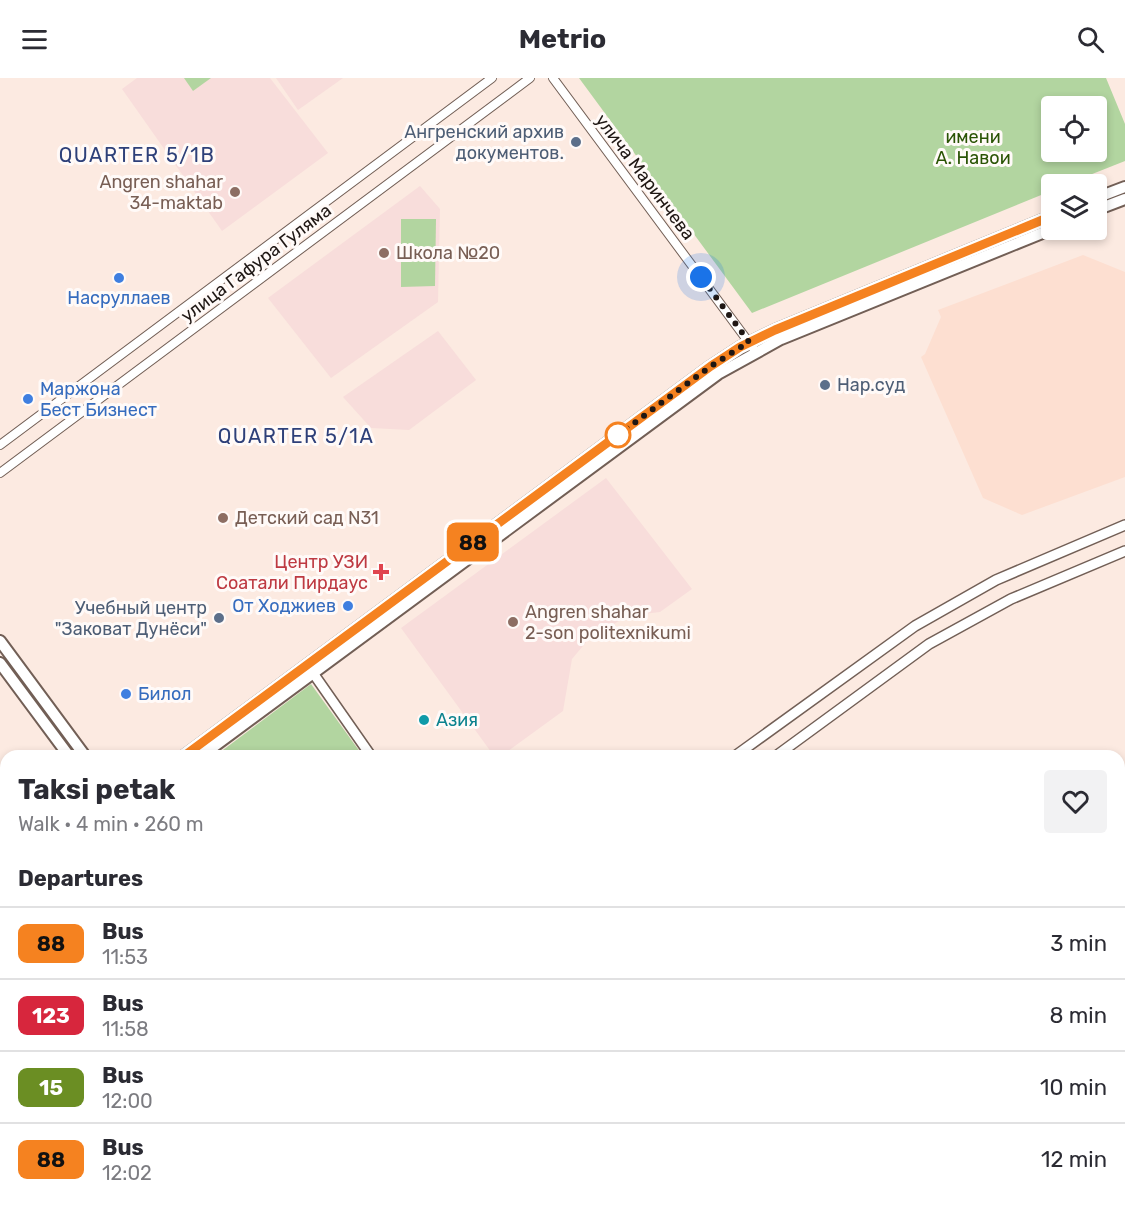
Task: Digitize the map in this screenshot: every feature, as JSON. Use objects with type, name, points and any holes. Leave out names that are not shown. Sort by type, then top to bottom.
[{"type":"main road","points":[[1107,194],[1125,187]]},
{"type":"main road","points":[[1107,206],[1125,199]]},
{"type":"main road","points":[[209,750],[775,330],[1041,221]]},
{"type":"main road","points":[[192,750],[711,366],[753,347],[781,339],[1041,233]]},
{"type":"main road","points":[[0,641],[81,750]]},
{"type":"main road","points":[[0,663],[65,750]]},
{"type":"street","points":[[0,445],[492,78]]},
{"type":"street","name":"улица Гафура Гуляма","points":[[0,472],[530,78]]},
{"type":"street","name":"улича Маринчева","points":[[553,78],[753,347]]},
{"type":"street","points":[[743,750],[915,626],[996,580],[1125,525]]},
{"type":"street","points":[[784,750],[929,644],[1011,599],[1125,550]]},
{"type":"street","points":[[313,674],[367,750]]},
{"type":"shaded area","name":"Angren shahar 34-maktab","points":[[137,78],[270,78],[328,153],[222,231],[122,89]]},
{"type":"shaded area","points":[[276,78],[343,78],[298,110]]},
{"type":"shaded area","name":"Школа №20","points":[[420,186],[440,209],[438,302],[331,378],[268,298]]},
{"type":"shaded area","points":[[1083,255],[1125,272],[1125,477],[1022,515],[983,498],[921,357],[925,354],[941,317],[938,310]]},
{"type":"shaded area","points":[[438,331],[476,380],[409,430],[371,428],[343,397]]},
{"type":"shaded area","name":"Angren shahar 2-son politexnikumi","points":[[606,478],[692,589],[660,612],[627,616],[588,640],[572,659],[563,711],[509,750],[490,750],[401,628]]},
{"type":"green space","points":[[184,78],[211,78],[193,91]]},
{"type":"green space","name":"имени А. Навои","points":[[579,78],[1106,78],[1125,124],[1125,161],[1092,174],[1041,174],[1041,195],[752,313]]},
{"type":"green space","points":[[401,219],[436,219],[435,286],[401,287]]},
{"type":"green space","points":[[311,684],[359,750],[223,750]]},
{"type":"bus line","name":"88","points":[[192,750],[711,366],[740,347],[775,330],[1041,221]]},
{"type":"place","name":"Ангренский архив документов.","points":[[576,142]]},
{"type":"place","name":"Angren shahar 34-maktab","points":[[235,192]]},
{"type":"place","name":"Школа №20","points":[[384,253]]},
{"type":"place","name":"Насруллаев","points":[[119,278]]},
{"type":"place","name":"Нар.суд","points":[[825,385]]},
{"type":"place","name":"Маржона Бест Бизнест","points":[[28,399]]},
{"type":"place","name":"Детский сад N31","points":[[223,518]]},
{"type":"place","name":"Центр УЗИ Соатали Пирдаус","points":[[381,572]]},
{"type":"place","name":"От Ходжиев","points":[[348,606]]},
{"type":"place","name":"Учебный центр \"Заковат Дунёси\"","points":[[219,618]]},
{"type":"place","name":"Angren shahar 2-son politexnikumi","points":[[513,622]]},
{"type":"place","name":"Билол","points":[[126,694]]},
{"type":"place","name":"Азия","points":[[424,720]]},
{"type":"district","name":"QUARTER 5/1B","points":[[137,155]]},
{"type":"district","name":"QUARTER 5/1A","points":[[296,436]]},
{"type":"route","points":[[618,435],[711,366],[749,342],[701,277]]}]
